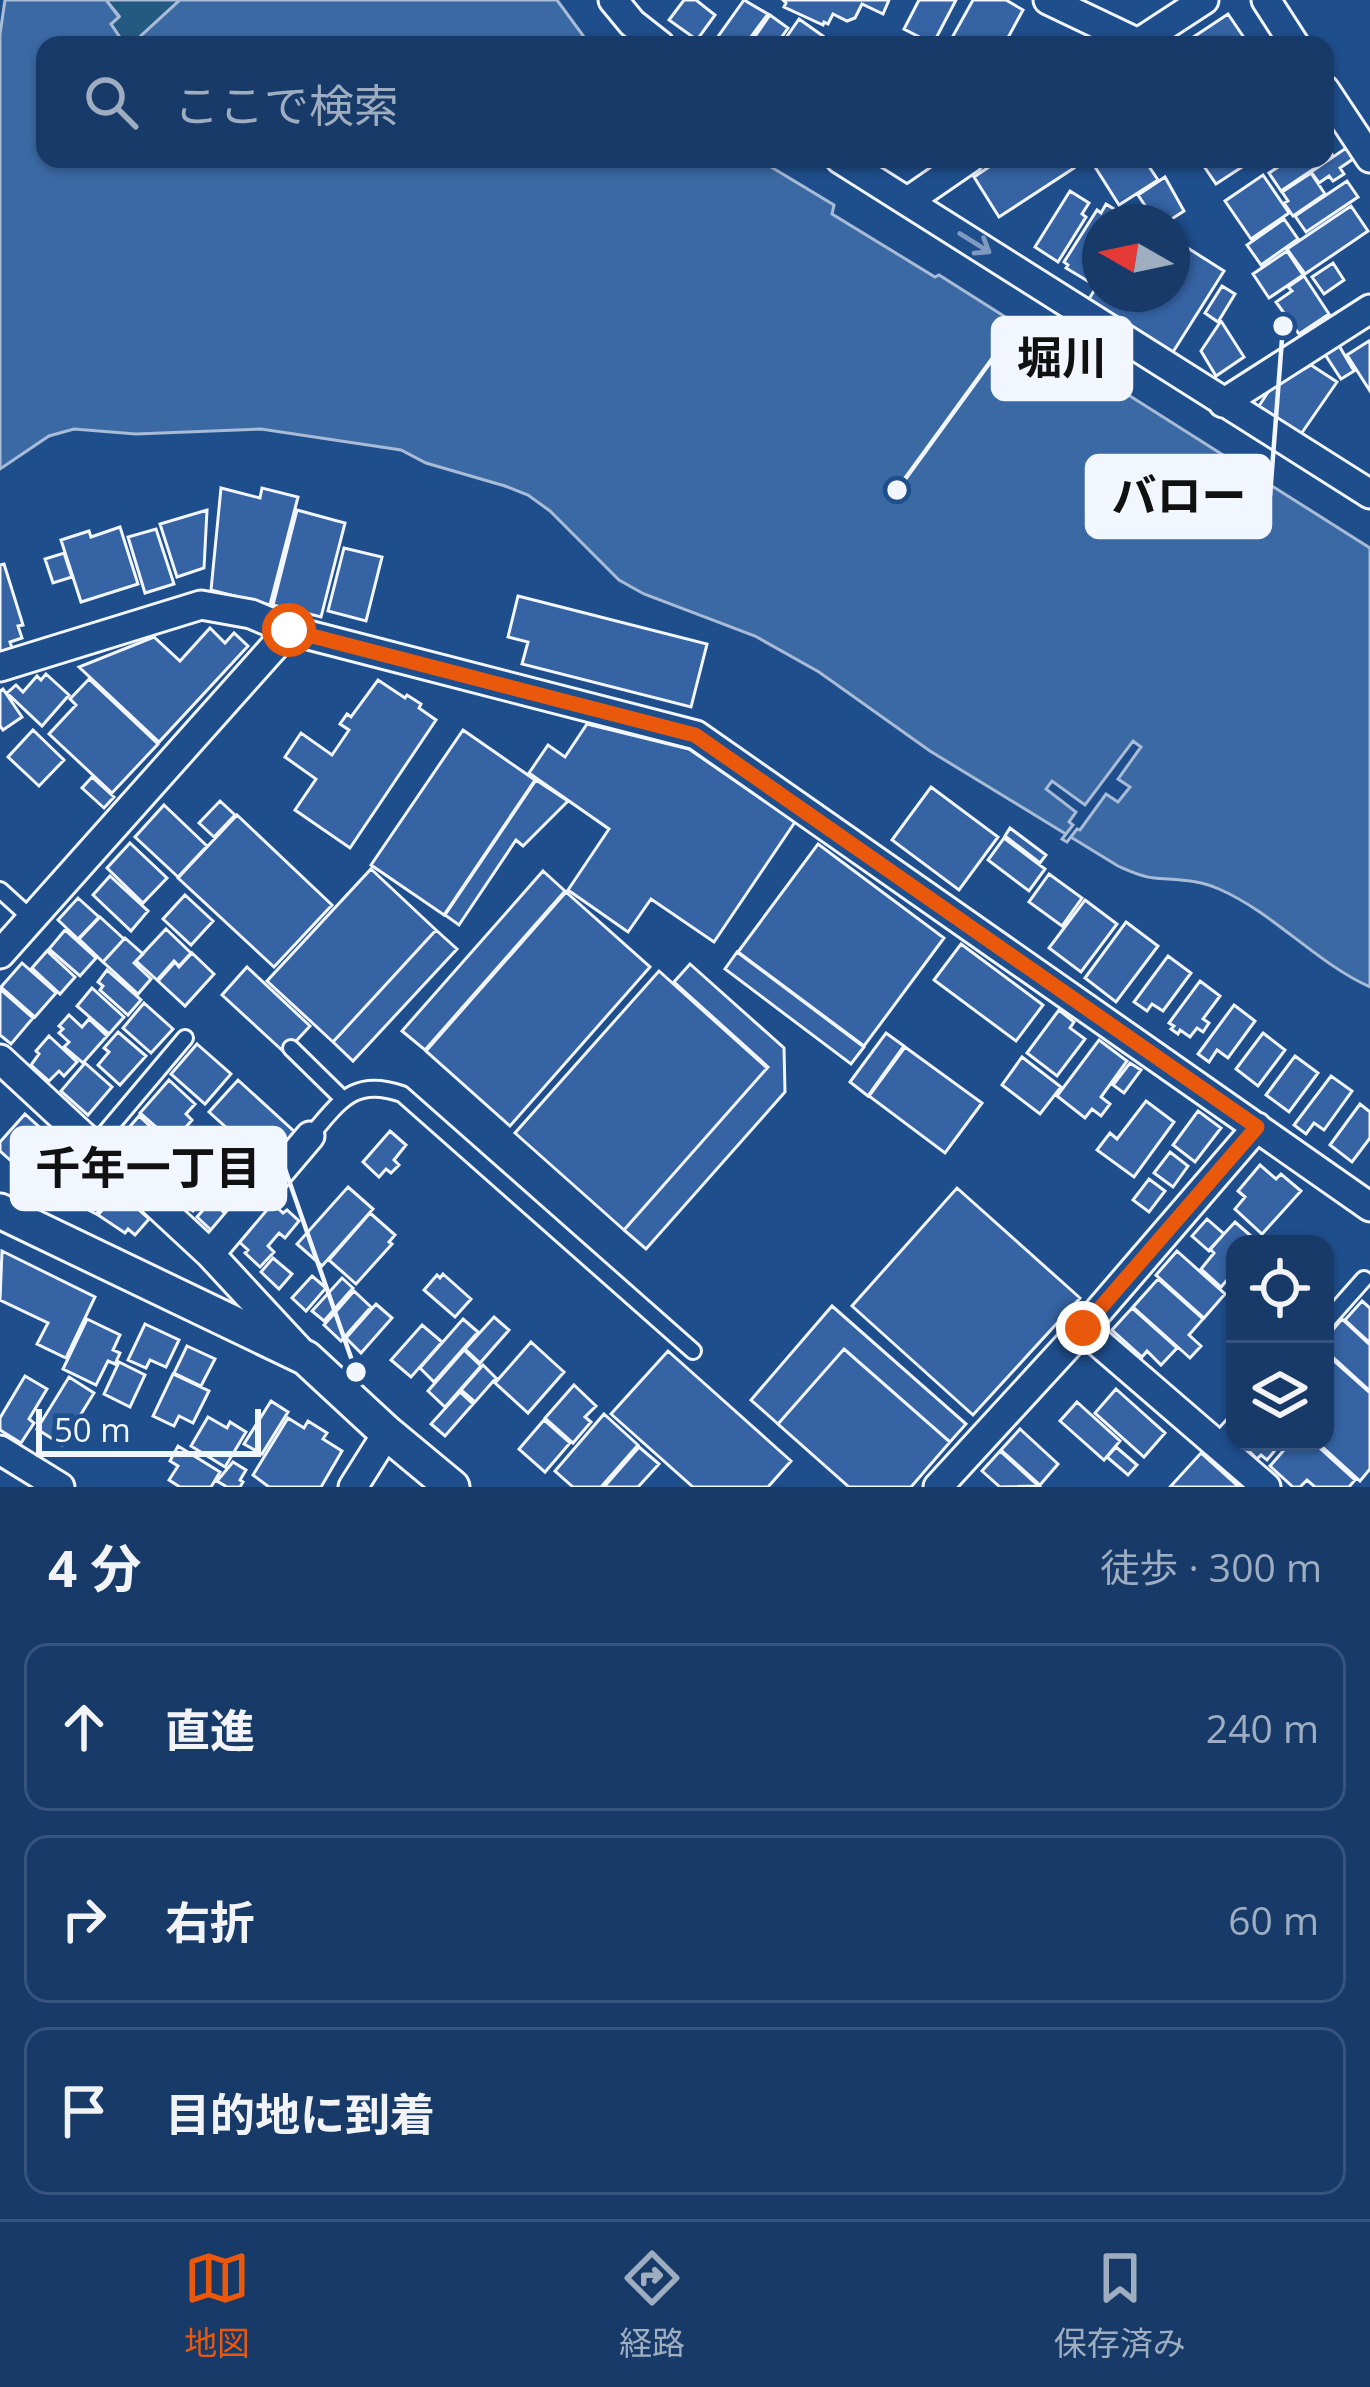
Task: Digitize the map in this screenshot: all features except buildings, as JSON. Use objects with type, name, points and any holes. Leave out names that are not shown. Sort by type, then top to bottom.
[{"type":"street","points":[[613,0],[649,36]]},
{"type":"street","points":[[1048,0],[1120,36]]},
{"type":"street","points":[[1148,36],[1204,0]]},
{"type":"street","points":[[1266,0],[1289,36]]},
{"type":"street","points":[[1334,104],[1370,158]]},
{"type":"street","points":[[855,168],[1370,494]]},
{"type":"street","points":[[908,201],[956,168]]},
{"type":"street","points":[[1223,403],[1370,309]]},
{"type":"street","points":[[0,667],[201,605],[250,614],[289,630],[695,735],[1370,1208]]},
{"type":"street","points":[[0,954],[289,630]]},
{"type":"street","points":[[0,1059],[210,1254],[306,1358],[452,1487]]},
{"type":"street","points":[[938,1487],[1257,1127]]},
{"type":"street","points":[[210,1254],[310,1136]]},
{"type":"street","points":[[0,1210],[306,1358]]},
{"type":"street","points":[[1083,1328],[1226,1434]]},
{"type":"street","points":[[353,1487],[387,1433]]},
{"type":"street","points":[[0,1450],[60,1487]]},
{"type":"street","points":[[1239,1451],[1266,1487]]},
{"type":"lane","points":[[0,890],[32,919]]},
{"type":"lane","points":[[94,1146],[185,1038]]},
{"type":"lane","points":[[291,1048],[343,1099]]},
{"type":"lane","points":[[310,1136],[343,1099],[361,1090],[380,1086],[402,1094],[693,1351]]},
{"type":"lane","points":[[1334,1313],[1364,1279]]},
{"type":"shaded area","points":[[5,0],[106,0],[119,17],[111,24],[119,36],[36,36],[36,168],[773,168],[834,205],[832,214],[935,277],[939,275],[1370,548],[1370,987],[1219,889],[1144,876],[1118,866],[930,751],[819,672],[755,636],[619,580],[550,511],[505,486],[426,463],[401,450],[261,429],[136,434],[74,429],[49,436],[0,469],[0,34]]},
{"type":"shaded area","points":[[106,0],[180,0],[141,36],[119,36],[110,23],[119,16]]},
{"type":"shaded area","points":[[180,0],[557,0],[583,36],[141,36]]},
{"type":"pier","points":[[1133,741],[1141,747],[1118,779],[1130,787],[1118,802],[1106,794],[1080,830],[1067,842],[1062,839],[1076,812],[1046,789],[1052,781],[1085,805]]},
{"type":"place","name":"バロー","points":[[1283,326]]},
{"type":"place","name":"堀川","points":[[897,490]]},
{"type":"place","name":"千年一丁目","points":[[356,1372]]},
{"type":"route","points":[[289,630],[695,735],[1257,1127],[1083,1328]]}]
